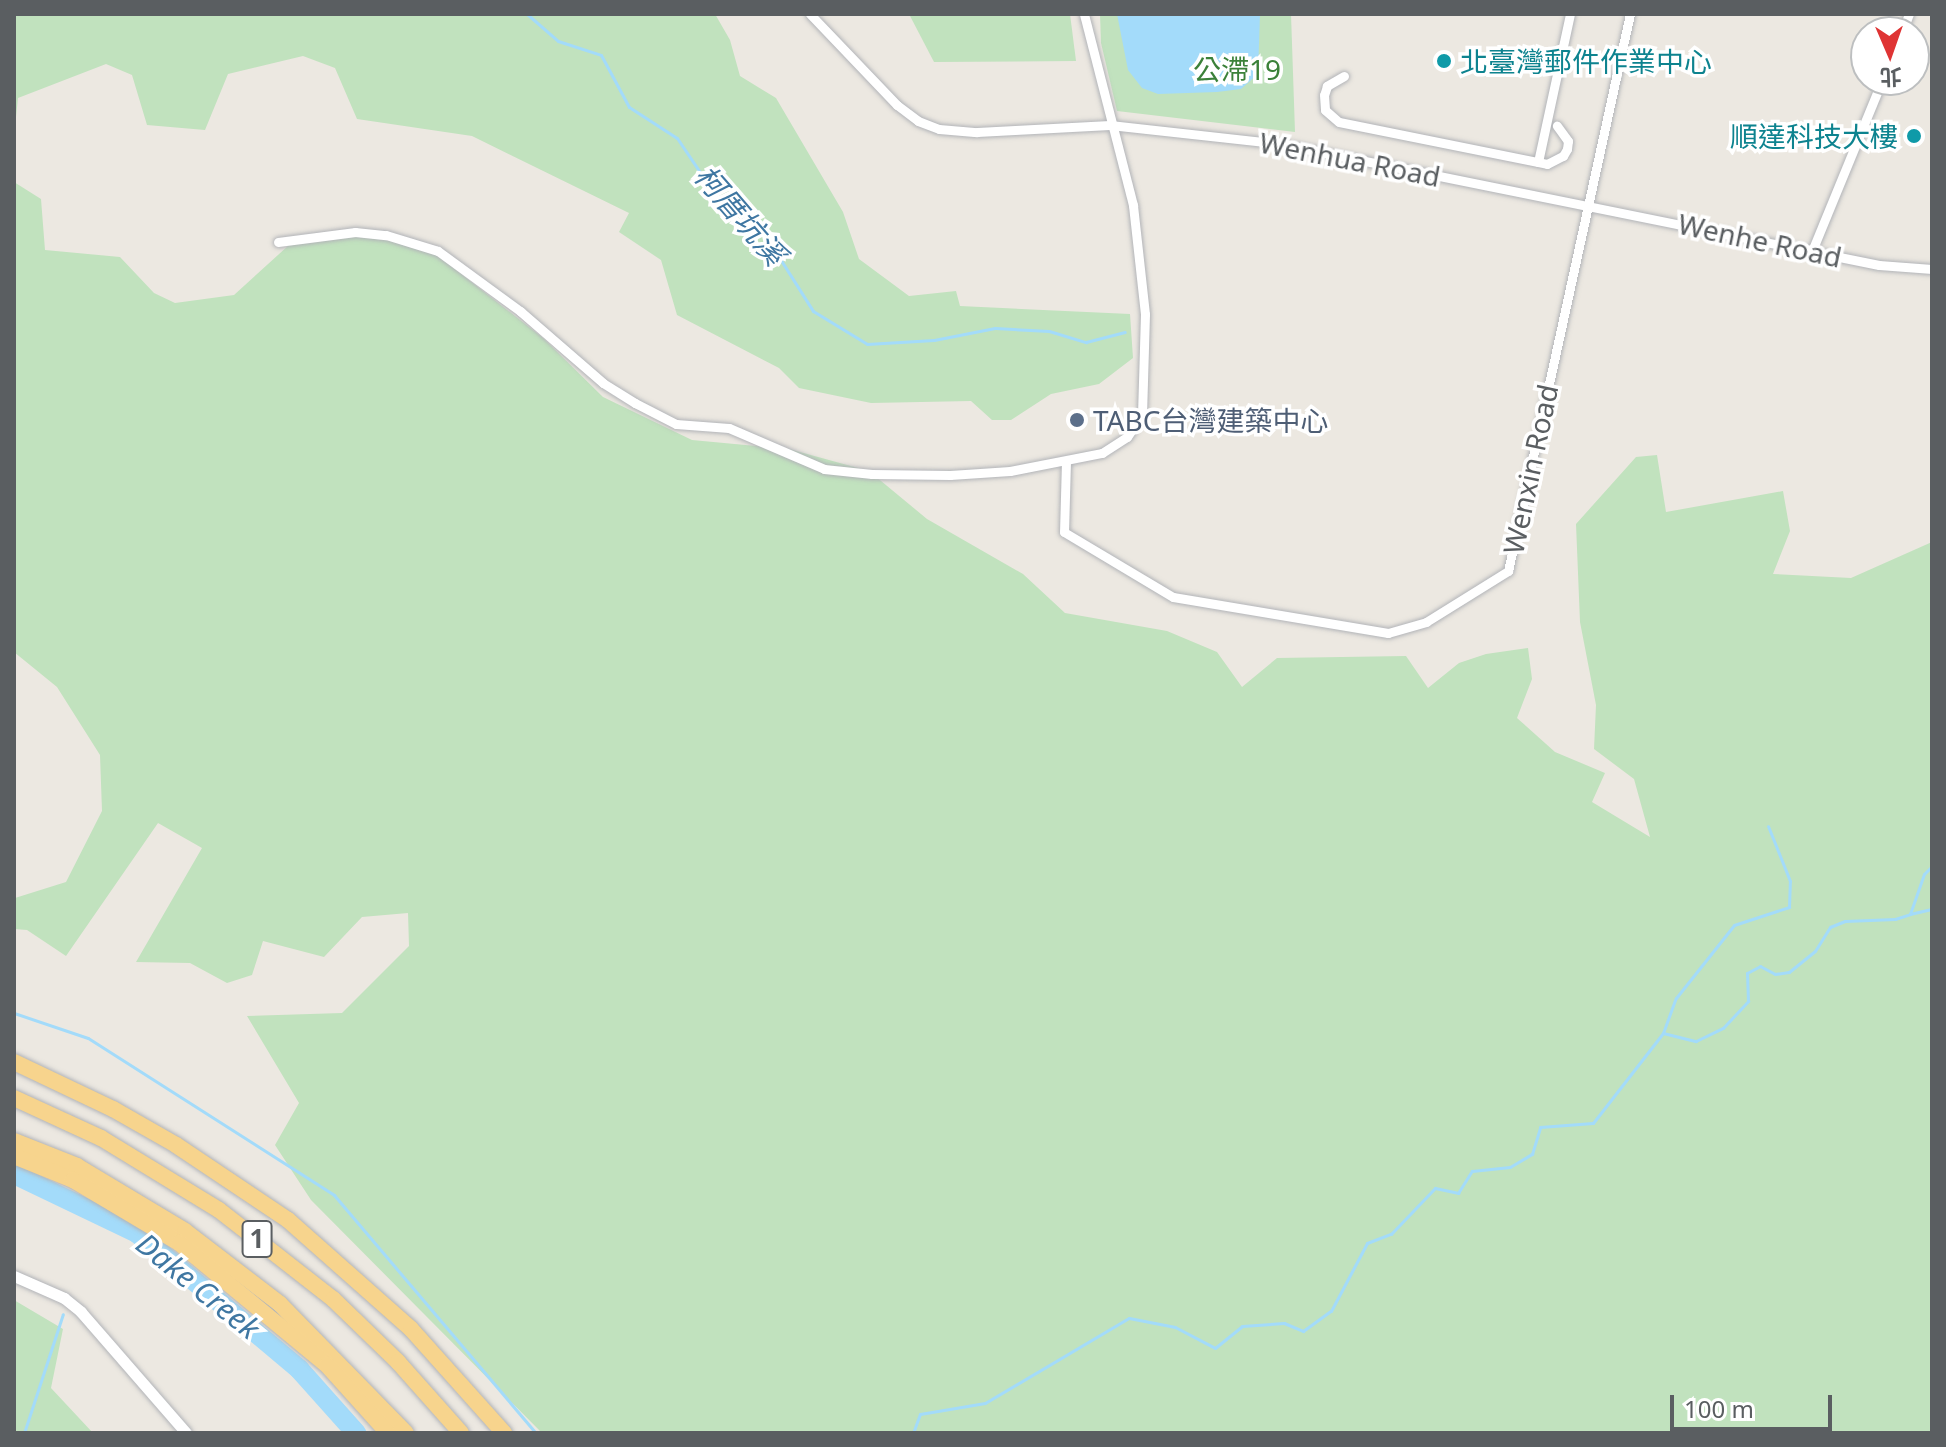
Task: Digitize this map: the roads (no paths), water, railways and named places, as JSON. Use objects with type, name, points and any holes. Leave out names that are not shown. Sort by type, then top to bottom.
[{"type":"highway","name":"1","points":[[14,1062],[126,1116],[288,1220],[411,1329],[477,1398],[504,1433]]},
{"type":"highway","name":"1","points":[[14,1098],[101,1138],[219,1210],[333,1299],[398,1362],[461,1433]]},
{"type":"highway","name":"1","points":[[14,1141],[77,1166],[185,1231],[280,1304],[406,1433]]},
{"type":"highway","name":"1","points":[[14,1156],[73,1180],[179,1243],[327,1365],[388,1433]]},
{"type":"street","name":"Wenhua Road","points":[[810,14],[897,105],[918,121],[939,129],[977,132],[1110,125],[1281,144],[1588,206]]},
{"type":"street","points":[[278,242],[355,232],[386,235],[438,251],[520,311],[603,383],[635,403],[676,424],[729,428],[824,469],[872,474],[950,475],[1010,471],[1066,461],[1117,446],[1136,428],[1144,400],[1145,314],[1139,237],[1084,14]]},
{"type":"street","points":[[1538,162],[1570,14]]},
{"type":"street","name":"Wenxin Road","points":[[1066,461],[1064,532],[1173,597],[1376,632],[1398,631],[1426,622],[1508,571],[1630,14]]},
{"type":"street","points":[[1344,76],[1327,86],[1324,95],[1325,110],[1339,122],[1547,164],[1563,156],[1568,141],[1557,126]]},
{"type":"street","points":[[1812,251],[1875,96]]},
{"type":"street","name":"Wenhe Road","points":[[1588,206],[1879,265],[1932,269]]},
{"type":"street","points":[[14,1276],[64,1298],[81,1312],[186,1433]]},
{"type":"water","points":[[1117,14],[1260,14],[1258,74],[1241,89],[1217,92],[1158,94],[1142,88],[1128,70]]},
{"type":"waterway","name":"柯厝坑溪","points":[[527,14],[558,41],[601,55],[629,107],[677,138],[716,196],[765,235],[813,311],[867,344],[934,340],[995,328],[1049,331],[1086,342],[1125,332]]},
{"type":"waterway","points":[[1663,1033],[1676,998],[1734,925],[1789,907],[1790,881],[1768,826]]},
{"type":"waterway","points":[[913,1433],[920,1414],[985,1403],[1129,1318],[1175,1327],[1215,1348],[1242,1326],[1284,1323],[1303,1331],[1331,1311],[1367,1243],[1391,1234],[1435,1188],[1458,1193],[1472,1171],[1510,1167],[1532,1154],[1540,1127],[1593,1123],[1663,1033],[1696,1041],[1723,1028],[1748,1001],[1747,973],[1760,966],[1775,974],[1789,972],[1815,951],[1830,927],[1845,921],[1895,919],[1910,914],[1924,874],[1932,866]]},
{"type":"waterway","points":[[1910,914],[1932,909]]},
{"type":"waterway","points":[[14,1013],[88,1038],[334,1195],[536,1433]]},
{"type":"waterway","name":"Dake Creek","points":[[14,1174],[137,1233],[299,1369],[356,1433]]},
{"type":"waterway","points":[[24,1433],[63,1314]]},
{"type":"place","name":"北臺灣郵件作業中心","points":[[1444,61]]},
{"type":"place","name":"順達科技大樓","points":[[1914,136]]},
{"type":"place","name":"TABC台灣建築中心","points":[[1077,420]]},
{"type":"park label","name":"公滯19","points":[[1237,69]]}]
